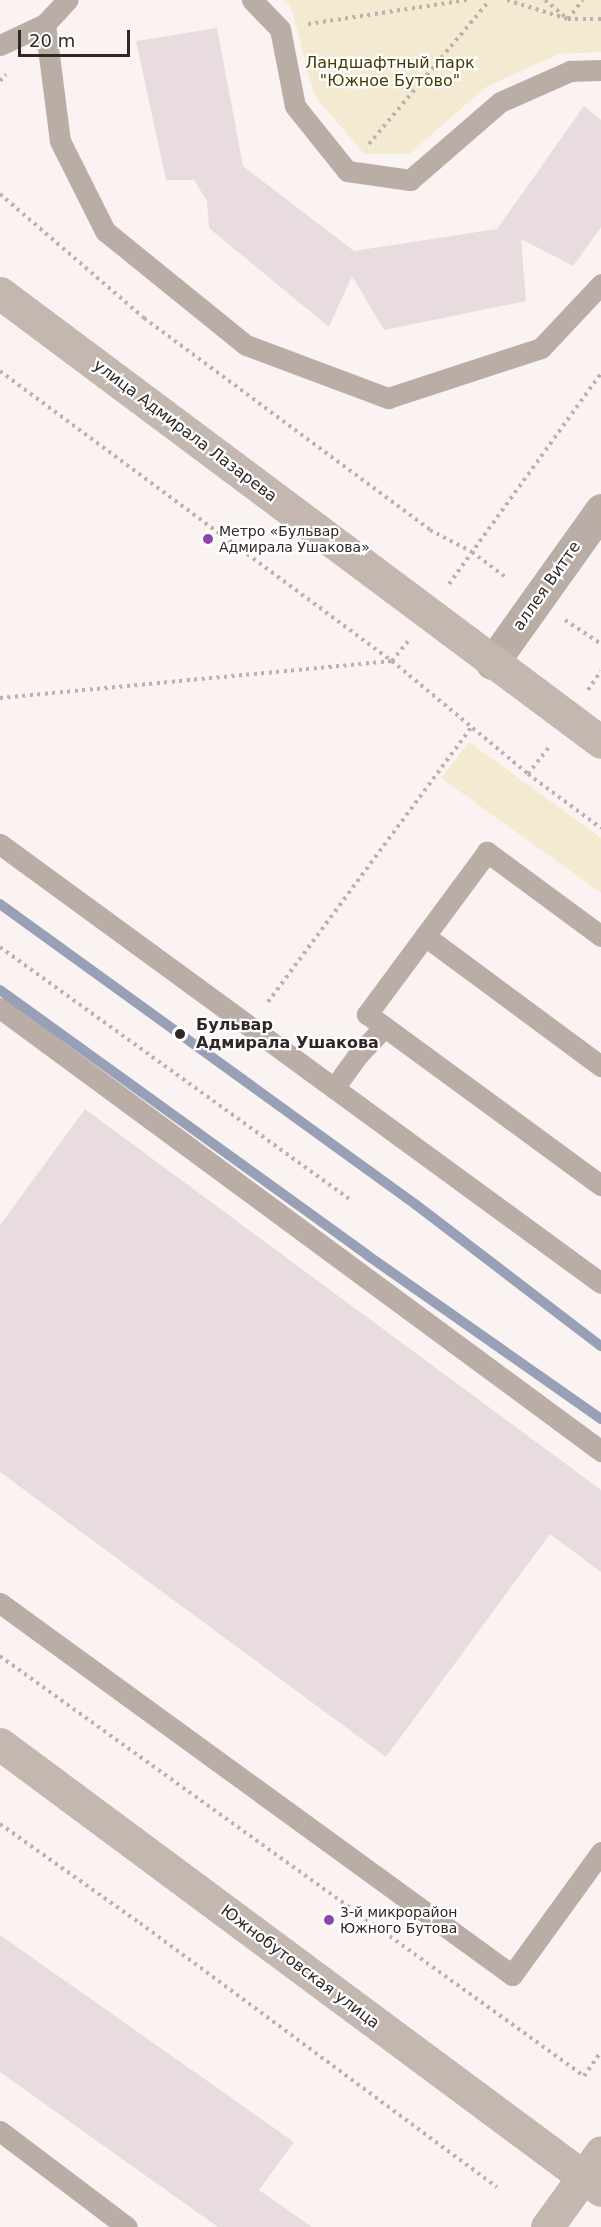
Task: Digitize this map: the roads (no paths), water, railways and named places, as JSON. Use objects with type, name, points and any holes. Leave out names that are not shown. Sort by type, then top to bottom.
[{"type":"street","name":"улица Адмирала Лазарева","points":[[0,293],[492,663],[601,742]]},
{"type":"street","name":"аллея Витте","points":[[492,663],[601,510]]},
{"type":"street","name":"Южнобутовская улица","points":[[0,1744],[595,2173]]},
{"type":"street","points":[[547,2227],[595,2173]]},
{"type":"lane","points":[[0,45],[45,24],[67,0]]},
{"type":"lane","points":[[252,0],[280,28],[295,106],[347,171],[410,180],[500,102],[570,71],[601,70]]},
{"type":"lane","points":[[45,24],[60,141],[105,231],[246,345],[388,398],[541,348],[601,284]]},
{"type":"lane","points":[[0,844],[601,1283]]},
{"type":"lane","points":[[601,936],[487,852],[367,1014],[601,1185]]},
{"type":"lane","points":[[425,936],[601,1066]]},
{"type":"lane","points":[[0,1008],[601,1451]]},
{"type":"lane","points":[[334,1088],[357,1056],[384,1027]]},
{"type":"lane","points":[[0,1603],[512,1975],[601,1852]]},
{"type":"lane","points":[[0,2131],[127,2227]]},
{"type":"place","name":"Метро «Бульвар Адмирала Ушакова»","points":[[208,539]]},
{"type":"place","name":"Бульвар Адмирала Ушакова","points":[[180,1034]]},
{"type":"place","name":"3-й микрорайон Южного Бутова","points":[[329,1920]]},
{"type":"park label","name":"Ландшафтный парк \"Южное Бутово\"","points":[[390,72]]}]
